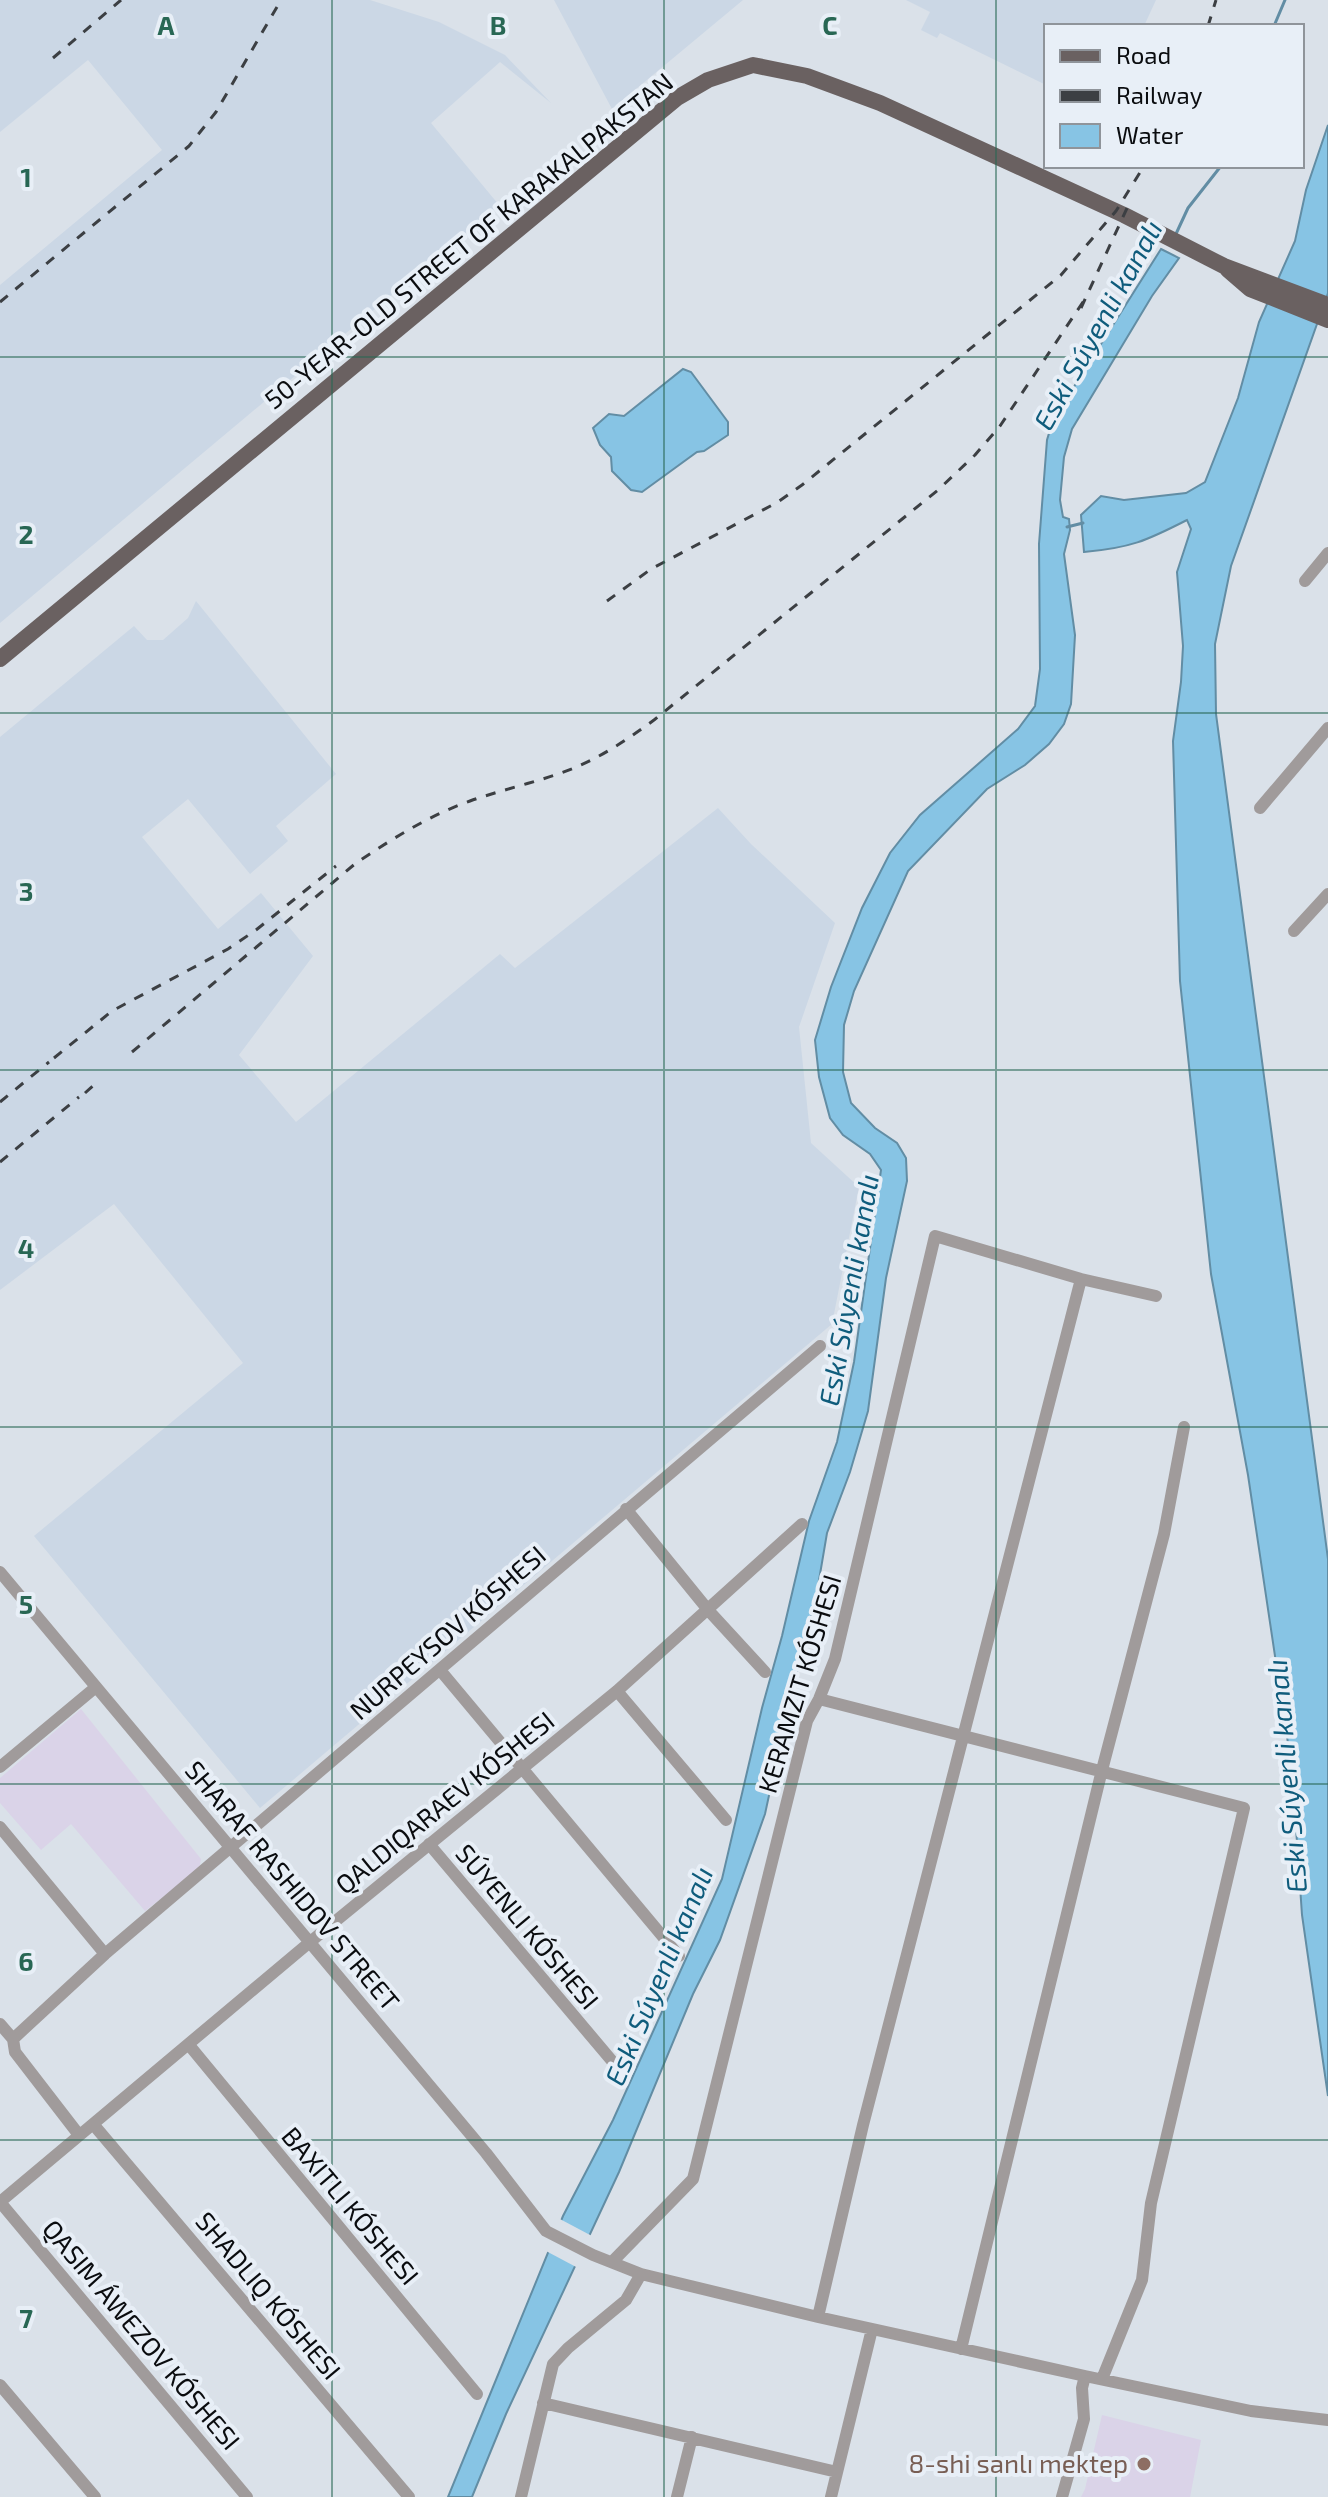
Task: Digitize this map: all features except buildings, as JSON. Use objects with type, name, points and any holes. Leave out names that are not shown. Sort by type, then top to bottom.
[{"type":"main road","name":"50-YEAR-OLD STREET OF KARAKALPAKSTAN","points":[[0,659],[677,98],[708,80],[753,65],[807,76],[880,103],[1224,266]]},
{"type":"main road","points":[[1224,266],[1328,305]]},
{"type":"main road","points":[[1224,266],[1250,289],[1328,320]]},
{"type":"street","points":[[1305,581],[1328,553]]},
{"type":"street","points":[[1260,808],[1328,728]]},
{"type":"street","points":[[1294,931],[1328,894]]},
{"type":"street","name":"KERAMZIT KÓSHESI","points":[[612,2262],[693,2179],[807,1721],[835,1659],[935,1236],[1081,1279],[1156,1296]]},
{"type":"street","points":[[818,2317],[863,2125],[1081,1279]]},
{"type":"street","name":"NURPEYSOV KÓSHESI","points":[[13,2039],[105,1954],[820,1346]]},
{"type":"street","points":[[961,2349],[1102,1770],[1164,1534],[1184,1427]]},
{"type":"street","points":[[626,1509],[709,1611],[765,1672]]},
{"type":"street","points":[[247,2497],[0,2202],[310,1942],[617,1691],[802,1524]]},
{"type":"street","name":"SHARAF RASHIDOV STREET","points":[[0,1572],[486,2153],[546,2231],[612,2262]]},
{"type":"street","points":[[440,1670],[679,1956]]},
{"type":"street","points":[[0,1767],[96,1687]]},
{"type":"street","points":[[617,1691],[726,1820]]},
{"type":"street","points":[[819,1699],[1244,1808],[1151,2203],[1142,2280],[1102,2379]]},
{"type":"street","points":[[0,1827],[105,1954]]},
{"type":"street","name":"SÚYENLI KÓSHESI","points":[[429,1844],[623,2074]]},
{"type":"street","points":[[0,2024],[13,2039],[15,2052],[79,2135]]},
{"type":"street","points":[[189,2045],[477,2394]]},
{"type":"street","points":[[93,2124],[409,2497]]},
{"type":"street","points":[[612,2262],[641,2274],[961,2349],[1251,2411],[1328,2420]]},
{"type":"street","points":[[521,2497],[553,2364],[626,2300],[641,2274]]},
{"type":"street","points":[[831,2497],[872,2329]]},
{"type":"street","points":[[1062,2497],[1084,2419],[1082,2388],[1085,2376]]},
{"type":"street","points":[[0,2385],[95,2497]]},
{"type":"street","points":[[543,2403],[837,2472]]},
{"type":"street","points":[[677,2497],[692,2437]]},
{"type":"shaded area","points":[[0,0],[370,0],[439,22],[505,55],[551,103],[500,62],[431,123],[499,205],[0,623],[0,285],[162,150],[88,60],[0,132]]},
{"type":"shaded area","points":[[554,0],[743,0],[612,109]]},
{"type":"shaded area","points":[[906,0],[1156,0],[1145,24],[1044,24],[1044,84],[940,33],[937,38],[921,30],[930,12]]},
{"type":"shaded area","points":[[196,601],[336,774],[276,826],[288,841],[250,874],[188,799],[142,837],[218,929],[261,893],[313,956],[239,1055],[296,1122],[500,954],[515,968],[718,808],[751,844],[835,923],[799,1027],[811,1143],[859,1187],[832,1324],[260,1808],[34,1536],[243,1363],[114,1204],[0,1290],[0,737],[134,626],[147,640],[163,640],[188,618]]},
{"type":"shaded area","points":[[81,1709],[201,1859],[199,1869],[145,1911],[71,1824],[41,1850],[0,1803],[0,1778]]},
{"type":"shaded area","name":"8-shi sanlı mektep","points":[[1102,2415],[1201,2440],[1190,2497],[1081,2497]]},
{"type":"water","points":[[1328,125],[1328,293],[1231,566],[1215,644],[1216,714],[1328,1559],[1328,2096],[1302,1915],[1292,1770],[1248,1475],[1211,1274],[1180,981],[1173,741],[1183,646],[1177,572],[1191,529],[1187,520],[1137,542],[1084,552],[1081,515],[1101,496],[1124,500],[1186,493],[1205,482],[1238,398],[1259,322],[1295,241],[1306,190]]},
{"type":"water","points":[[1161,249],[1179,258],[1152,296],[1072,429],[1064,457],[1060,500],[1063,517],[1069,519],[1070,530],[1064,554],[1075,635],[1071,704],[1064,724],[1049,744],[1025,765],[987,789],[908,871],[854,991],[844,1025],[843,1072],[851,1103],[875,1128],[897,1143],[906,1158],[907,1181],[886,1278],[868,1411],[827,1533],[817,1592],[765,1814],[720,1940],[693,1994],[619,2172],[506,2414],[472,2497],[448,2497],[563,2216],[613,2120],[722,1879],[809,1521],[837,1442],[854,1362],[881,1170],[870,1154],[843,1135],[830,1118],[819,1077],[815,1040],[831,987],[862,908],[890,853],[920,815],[1018,729],[1035,706],[1040,669],[1039,544],[1047,440],[1053,420]]},
{"type":"water","points":[[683,369],[691,372],[728,422],[728,435],[704,451],[697,452],[642,492],[631,490],[612,471],[611,457],[600,445],[593,428],[609,414],[624,416]]},
{"type":"pier","points":[[558,2218],[592,2236],[578,2268],[546,2251]]},
{"type":"waterway","name":"Eski Súyenli kanalı","points":[[1275,24],[1285,0]]},
{"type":"waterway","name":"Eski Súyenli kanalı","points":[[1175,236],[1188,208],[1219,168]]},
{"type":"waterway","points":[[1067,527],[1083,523]]},
{"type":"railway","points":[[53,58],[121,0]]},
{"type":"railway","points":[[0,302],[189,146],[216,112],[281,0]]},
{"type":"railway","points":[[1209,24],[1216,0]]},
{"type":"railway","points":[[607,601],[651,569],[778,502],[802,485],[1061,275],[1116,211],[1143,168]]},
{"type":"railway","points":[[1081,308],[1128,206]]},
{"type":"railway","points":[[132,1052],[356,863],[383,845],[455,807],[584,764],[654,720],[938,490],[975,455],[1000,426],[1085,299]]},
{"type":"railway","points":[[54,1058],[112,1011],[228,949],[256,930],[336,866]]},
{"type":"railway","points":[[0,1102],[49,1062]]},
{"type":"railway","points":[[85,1093],[96,1083]]},
{"type":"railway","points":[[0,1162],[79,1097]]},
{"type":"place","name":"8-shi sanlı mektep","points":[[1144,2464]]}]
